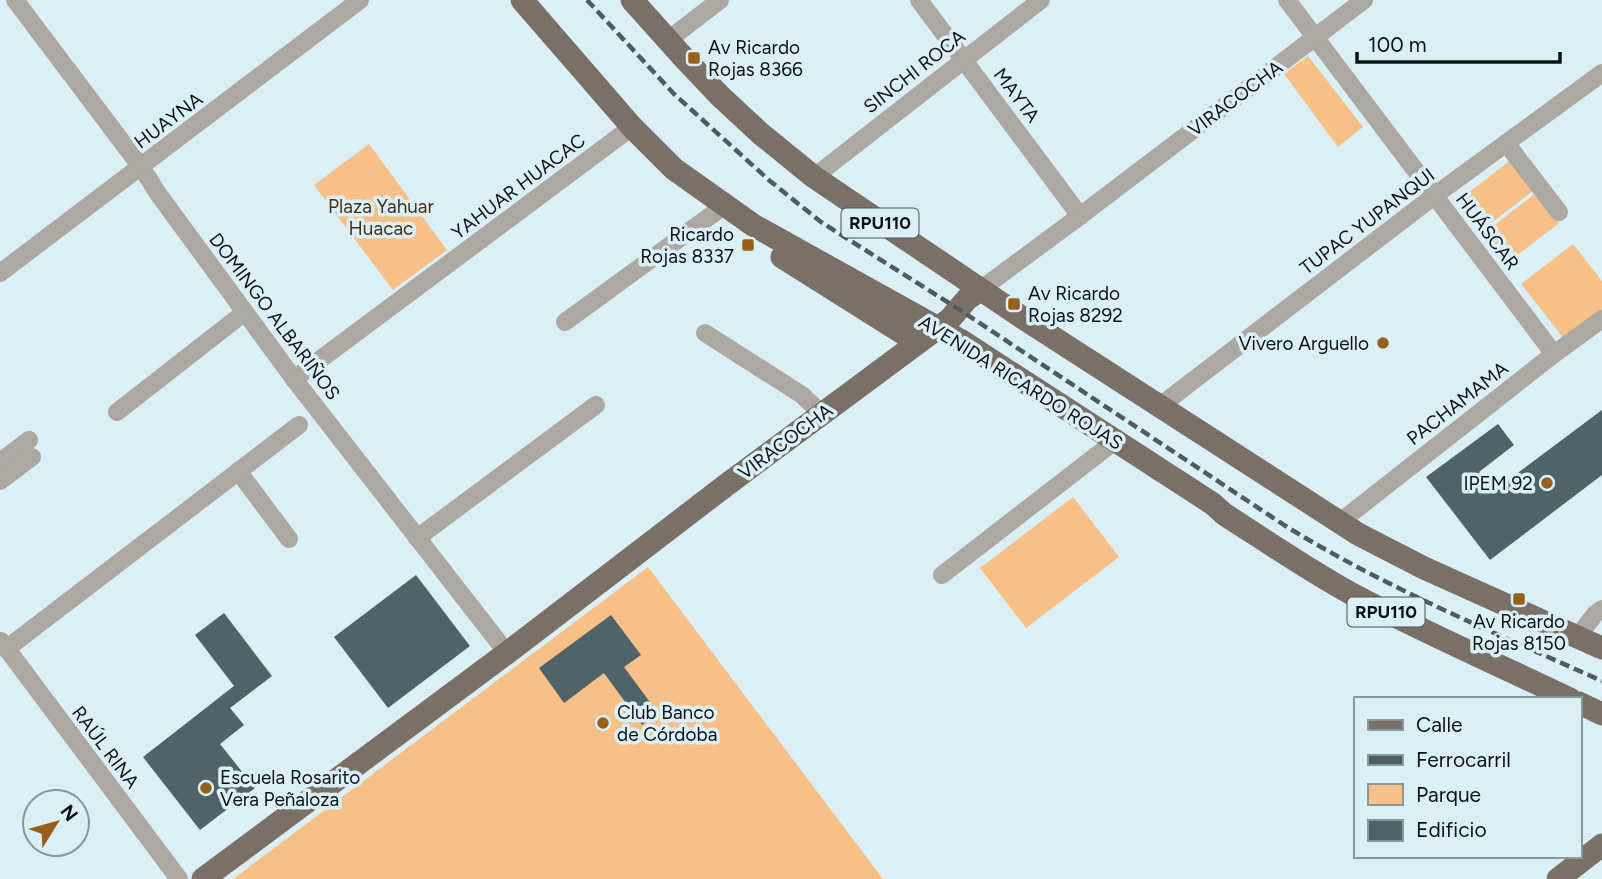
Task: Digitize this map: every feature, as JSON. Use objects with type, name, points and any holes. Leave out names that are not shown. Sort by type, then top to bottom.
[{"type":"main road","name":"AVENIDA RICARDO ROJAS","points":[[522,0],[632,127],[674,169],[753,225],[938,327],[1349,592],[1566,697]]},
{"type":"main road","name":"RPU110","points":[[632,0],[701,78],[761,134],[814,177],[980,290],[1382,548],[1602,648]]},
{"type":"main road","points":[[674,169],[698,196],[721,215],[842,296],[917,342]]},
{"type":"main road","name":"VIRACOCHA","points":[[203,879],[938,327],[980,290]]},
{"type":"main road","points":[[1581,704],[1602,714]]},
{"type":"main road","points":[[1558,879],[1602,845]]},
{"type":"street","name":"DOMINGO ALBARIÑOS","points":[[15,0],[141,167],[294,379],[507,653]]},
{"type":"street","name":"HUAYNA","points":[[0,273],[360,0]]},
{"type":"street","points":[[668,40],[720,0]]},
{"type":"street","name":"MAYTA","points":[[919,0],[1080,216]]},
{"type":"street","name":"SINCHI ROCA","points":[[814,177],[1041,0]]},
{"type":"street","name":"HUÁSCAR","points":[[1287,0],[1554,354]]},
{"type":"street","name":"VIRACOCHA","points":[[980,290],[1364,0]]},
{"type":"street","name":"TUPAC YUPANQUI","points":[[1160,406],[1434,196],[1602,72]]},
{"type":"street","name":"YAHUAR HUACAC","points":[[294,379],[632,127]]},
{"type":"street","points":[[1506,143],[1559,212]]},
{"type":"street","points":[[593,316],[721,215]]},
{"type":"street","points":[[565,323],[721,215]]},
{"type":"street","points":[[146,374],[242,309]]},
{"type":"street","points":[[117,412],[242,309]]},
{"type":"street","name":"PACHAMAMA","points":[[1340,522],[1602,319]]},
{"type":"street","points":[[705,333],[802,395],[822,414]]},
{"type":"street","points":[[417,538],[596,405]]},
{"type":"street","points":[[3,644],[299,425]]},
{"type":"street","points":[[942,575],[1115,441]]},
{"type":"street","points":[[0,463],[30,449],[0,481]]},
{"type":"street","points":[[238,471],[289,539]]},
{"type":"street","points":[[1577,637],[1602,609]]},
{"type":"street","name":"RAÚL RINA","points":[[3,644],[179,879]]},
{"type":"green space","points":[[1308,56],[1363,127],[1338,147],[1284,74]]},
{"type":"green space","name":"Plaza Yahuar Huacac","points":[[369,144],[447,250],[393,290],[314,185]]},
{"type":"green space","points":[[1511,160],[1534,190],[1482,230],[1459,200]]},
{"type":"green space","points":[[1536,193],[1559,223],[1507,263],[1484,233]]},
{"type":"green space","points":[[1573,244],[1602,281],[1602,318],[1568,344],[1521,284]]},
{"type":"green space","points":[[1073,497],[1119,557],[1026,628],[980,568]]},
{"type":"green space","name":"Club Banco de Córdoba","points":[[648,567],[883,879],[233,879]]},
{"type":"building","name":"IPEM 92","points":[[1602,410],[1602,475],[1490,560],[1426,477],[1498,424],[1514,445],[1479,472],[1495,490]]},
{"type":"building","points":[[416,575],[470,646],[388,708],[334,637]]},
{"type":"building","points":[[224,613],[272,676],[230,708],[244,725],[220,744],[255,788],[200,830],[143,757],[234,686],[195,635]]},
{"type":"building","points":[[611,615],[641,655],[624,667],[658,713],[642,725],[604,673],[564,703],[539,668]]},
{"type":"railway","points":[[587,0],[674,94],[770,181],[821,222],[1322,548],[1440,608],[1602,681]]},
{"type":"place","name":"Av Ricardo Rojas 8366","points":[[694,58]]},
{"type":"place","name":"Ricardo Rojas 8337","points":[[748,245]]},
{"type":"place","name":"Av Ricardo Rojas 8292","points":[[1014,304]]},
{"type":"place","name":"Vivero Arguello","points":[[1383,343]]},
{"type":"place","name":"IPEM 92","points":[[1547,483]]},
{"type":"place","name":"Av Ricardo Rojas 8150","points":[[1519,599]]},
{"type":"place","name":"Club Banco de Córdoba","points":[[603,723]]},
{"type":"place","name":"Escuela Rosarito Vera Peñaloza","points":[[206,788]]}]
